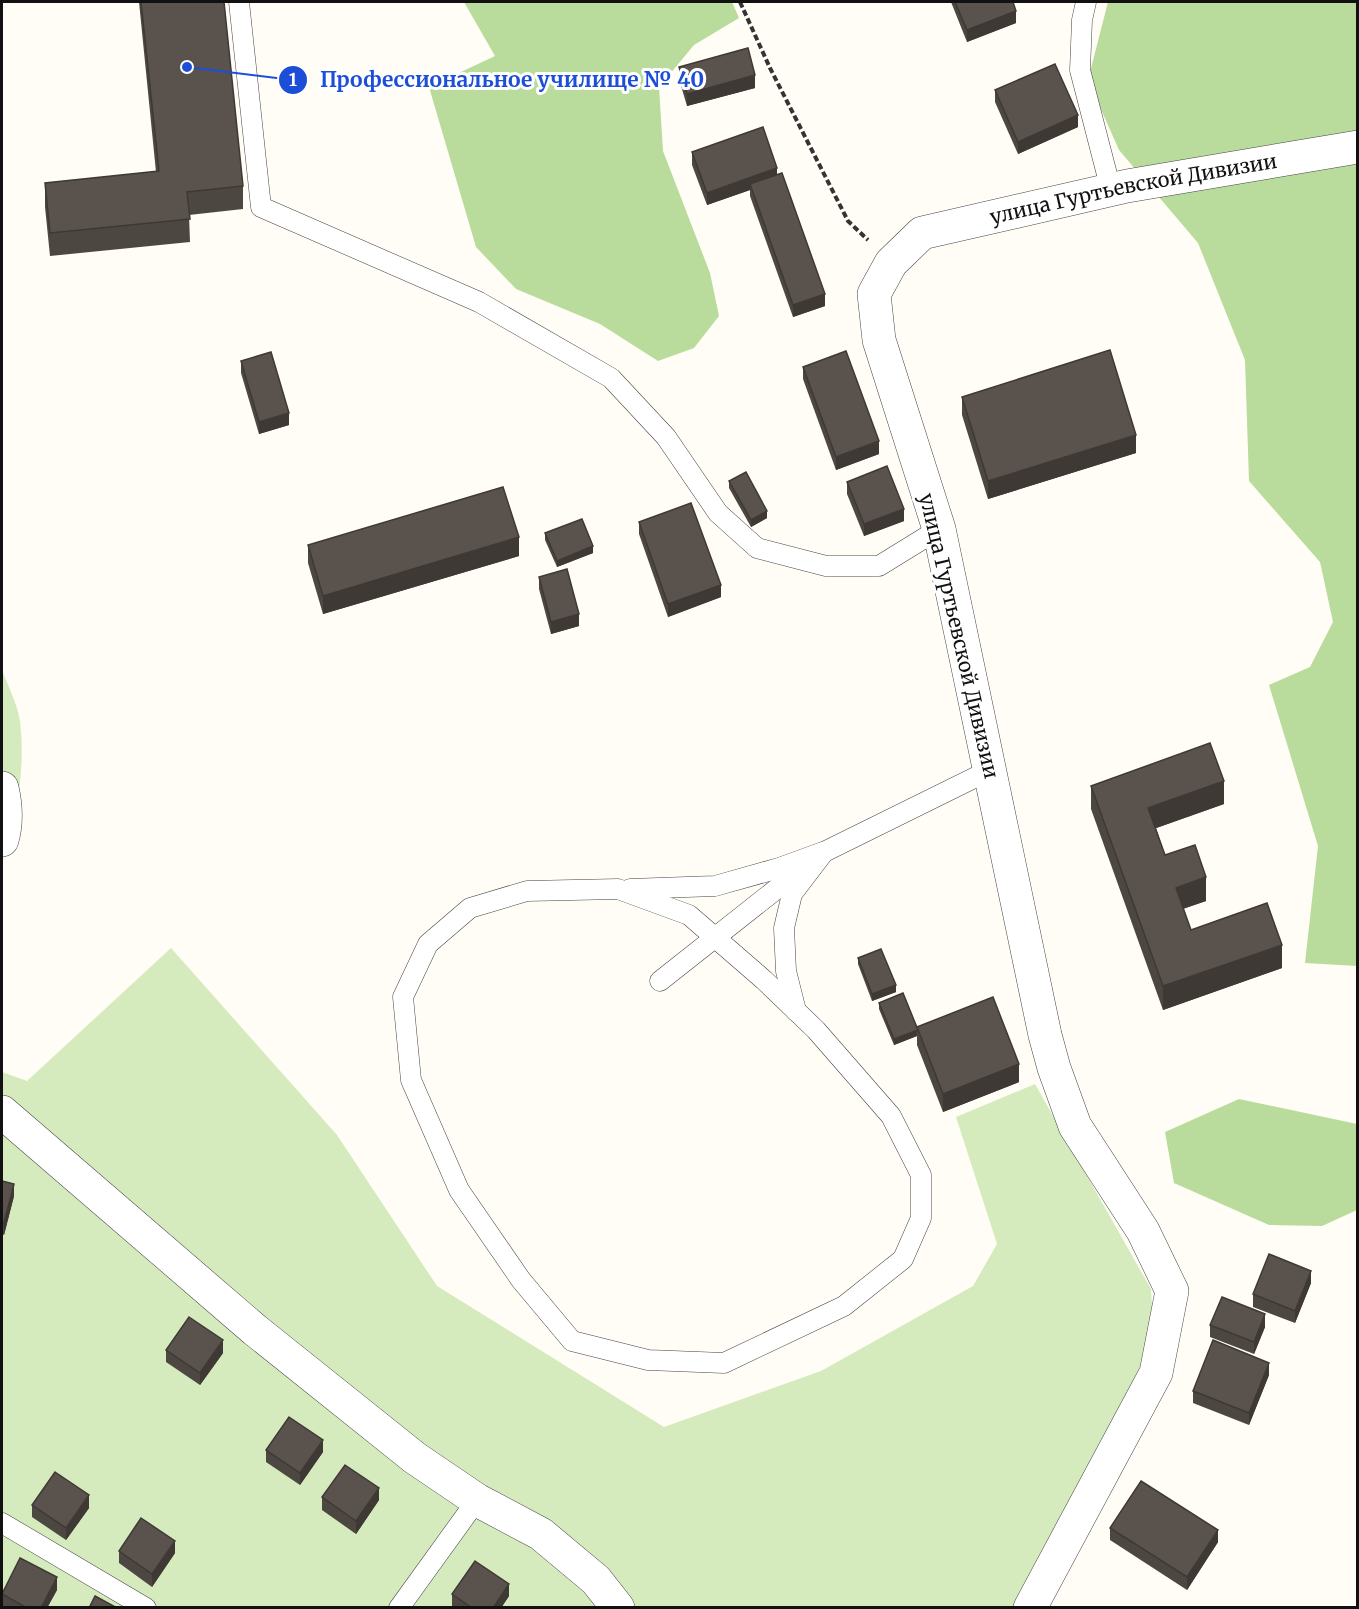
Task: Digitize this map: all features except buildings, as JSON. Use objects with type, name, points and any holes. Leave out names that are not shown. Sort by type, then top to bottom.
[{"type":"street","name":"улица Гуртьевской Дивизии","points":[[1029,1608],[1156,1373],[1172,1291],[1143,1231],[1076,1126],[1054,1068],[1045,1035],[939,529],[879,340],[874,294],[891,263],[921,233],[1111,190],[1358,147]]},
{"type":"street","points":[[2,788],[5,803],[2,840]]},
{"type":"street","points":[[2,1112],[255,1330],[415,1458],[477,1500],[541,1534],[596,1580],[618,1608]]},
{"type":"lane","points":[[239,2],[261,207],[479,302],[611,378],[666,437],[718,513],[757,548],[826,566],[879,566],[939,529]]},
{"type":"lane","points":[[1086,2],[1082,20],[1080,70],[1111,190]]},
{"type":"lane","points":[[618,889],[689,915],[796,1011],[816,1030],[891,1116],[921,1175],[921,1218],[903,1259],[844,1306],[724,1363],[648,1360],[572,1341],[521,1280],[459,1190],[411,1080],[403,997],[428,944],[470,908],[526,891],[715,886],[779,868],[824,852],[990,770]]},
{"type":"lane","points":[[660,981],[824,852]]},
{"type":"lane","points":[[796,1011],[786,971],[784,928],[792,894],[824,852]]},
{"type":"lane","points":[[399,1608],[477,1500]]},
{"type":"lane","points":[[2,1523],[146,1608]]},
{"type":"path","points":[[740,2],[770,68],[848,221],[891,263]]},
{"type":"green space","points":[[464,2],[732,2],[739,18],[694,45],[659,87],[663,151],[710,273],[719,316],[694,348],[658,361],[600,324],[516,289],[476,247],[429,87],[495,56]]},
{"type":"green space","points":[[1108,2],[1357,2],[1357,966],[1305,963],[1318,846],[1269,685],[1310,667],[1333,622],[1320,562],[1249,481],[1245,360],[1198,243],[1119,150],[1088,80]]},
{"type":"green space","points":[[2,670],[19,716],[22,758],[12,829],[2,863]]},
{"type":"green space","points":[[171,948],[337,1135],[437,1286],[664,1427],[821,1371],[973,1286],[997,1244],[956,1117],[1035,1084],[1151,1289],[1154,1341],[1013,1607],[2,1608],[2,1072],[27,1081]]},
{"type":"green space","points":[[1239,1099],[1357,1124],[1357,1210],[1322,1226],[1269,1225],[1174,1183],[1165,1132]]},
{"type":"place","name":"Профессиональное училище № 40","points":[[187,67]]}]
